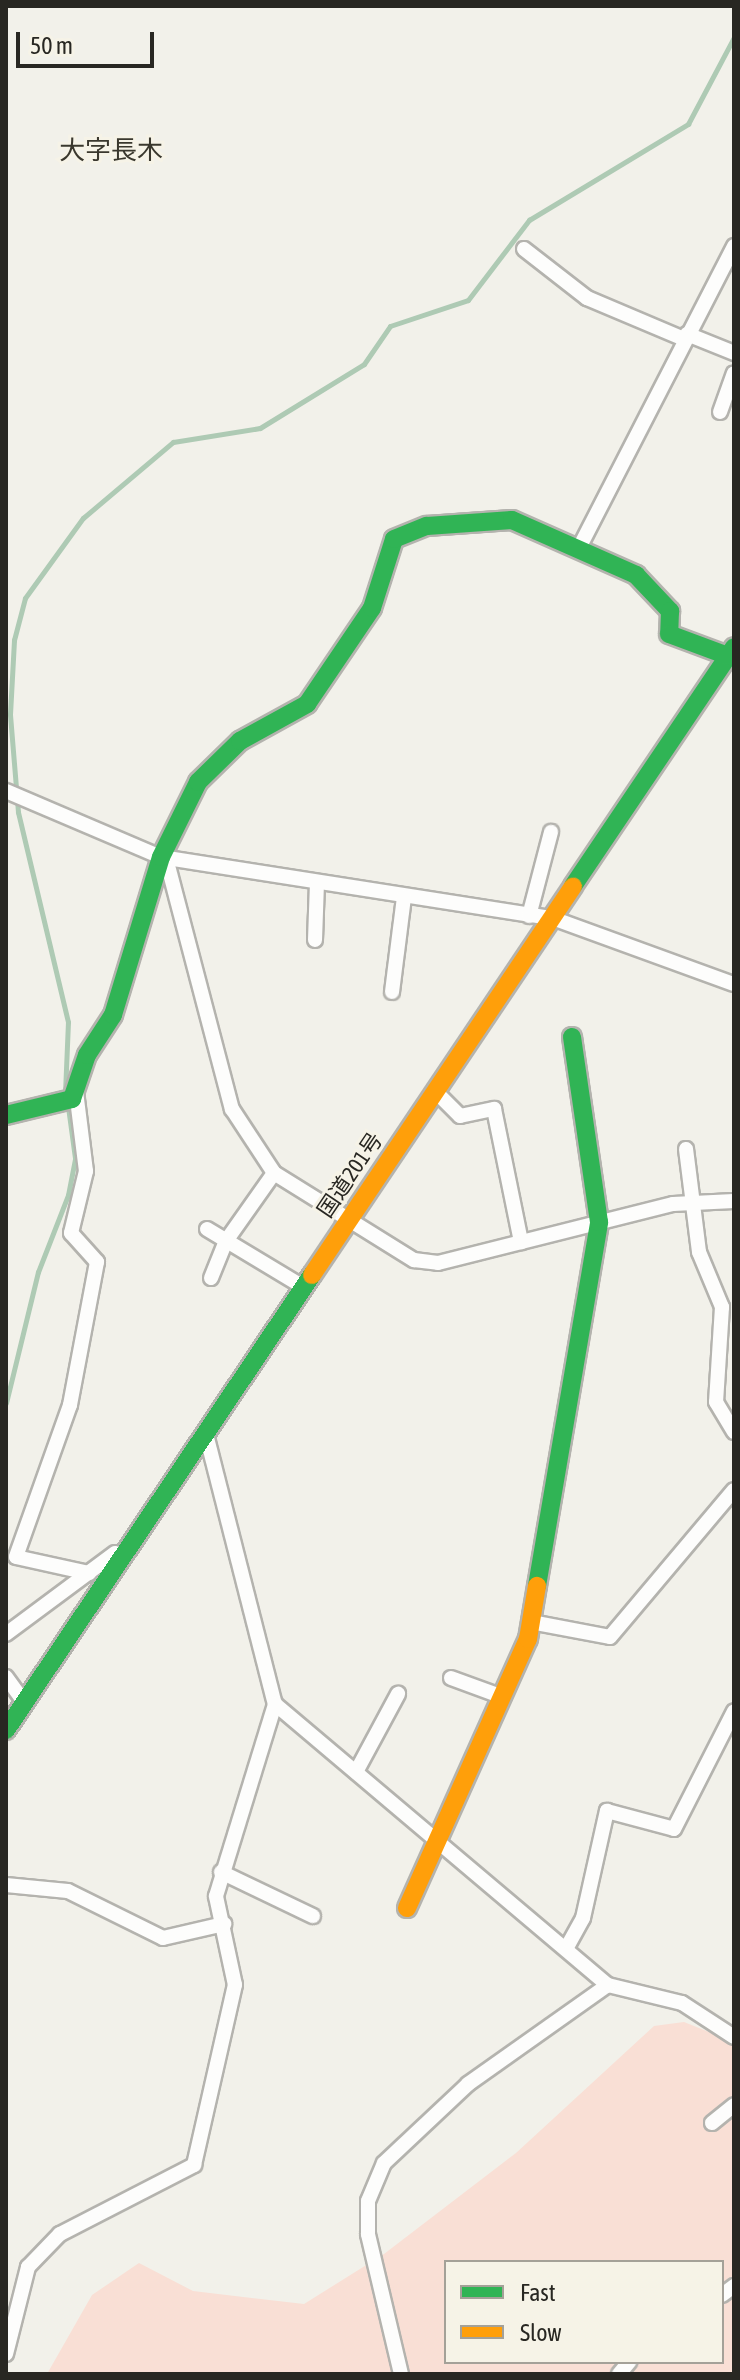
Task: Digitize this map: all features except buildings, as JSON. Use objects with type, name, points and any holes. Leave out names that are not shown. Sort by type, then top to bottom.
[{"type":"main road","points":[[6,1115],[69,1099],[87,1055],[113,1015],[164,858],[215,760],[307,704],[372,608],[394,539],[427,526],[498,518],[578,550],[659,592],[670,611],[669,634],[731,651]]},
{"type":"main road","name":"国道201号","points":[[6,1730],[205,1430],[555,919],[731,651]]},
{"type":"main road","points":[[407,1908],[441,1843],[531,1622],[599,1222],[572,1037]]},
{"type":"street","points":[[578,550],[734,246]]},
{"type":"street","points":[[524,249],[587,298],[734,353]]},
{"type":"street","points":[[720,412],[734,373]]},
{"type":"street","points":[[7,791],[164,858],[555,919],[734,984]]},
{"type":"street","points":[[529,916],[551,832]]},
{"type":"street","points":[[164,858],[232,1109],[274,1173],[351,1216],[414,1260],[438,1263],[599,1222],[692,1203],[734,1201]]},
{"type":"street","points":[[315,940],[317,883]]},
{"type":"street","points":[[392,992],[404,897]]},
{"type":"street","points":[[436,1092],[460,1116],[494,1109],[521,1242]]},
{"type":"street","points":[[69,1099],[86,1171],[71,1233],[97,1262],[70,1405],[16,1557],[89,1573]]},
{"type":"street","points":[[686,1149],[699,1252],[722,1307],[716,1402],[734,1432]]},
{"type":"street","points":[[211,1278],[226,1241],[274,1173]]},
{"type":"street","points":[[207,1229],[303,1287]]},
{"type":"street","points":[[6,2354],[28,2267],[60,2234],[194,2165],[235,1985],[216,1896],[275,1704],[205,1430]]},
{"type":"street","points":[[531,1622],[610,1637],[734,1490]]},
{"type":"street","points":[[6,1634],[133,1539]]},
{"type":"street","points":[[6,1677],[24,1702]]},
{"type":"street","points":[[451,1678],[503,1697]]},
{"type":"street","points":[[356,1772],[398,1694]]},
{"type":"street","points":[[275,1704],[567,1947],[608,1985],[682,2003],[734,2037]]},
{"type":"street","points":[[567,1947],[583,1918],[607,1811],[674,1829],[734,1711]]},
{"type":"street","points":[[221,1872],[313,1916]]},
{"type":"street","points":[[6,1885],[68,1891],[163,1938],[224,1924]]},
{"type":"street","points":[[401,2374],[368,2234],[368,2201],[384,2163],[468,2084],[608,1985]]},
{"type":"street","points":[[712,2123],[734,2105]]},
{"type":"shaded area","points":[[684,2022],[734,2042],[734,2374],[47,2374],[92,2295],[139,2263],[193,2291],[304,2304],[384,2254],[516,2153],[654,2026]]},
{"type":"waterway","points":[[65,1093],[68,1022],[18,812],[10,714],[14,640],[25,598],[83,518],[173,442],[260,428],[364,364],[390,326],[468,300],[529,220],[688,124],[734,37]]},
{"type":"waterway","points":[[6,1403],[38,1272],[68,1195],[75,1158],[68,1107]]},
{"type":"traffic: fast","points":[[6,1115],[72,1099],[87,1055],[113,1015],[161,857],[198,782],[240,741],[307,704],[372,608],[394,539],[427,526],[512,520],[636,575],[670,611],[669,634],[728,656]]},
{"type":"traffic: fast","points":[[573,886],[734,647]]},
{"type":"traffic: fast","points":[[537,1586],[599,1222],[572,1037]]},
{"type":"traffic: fast","points":[[6,1730],[312,1275]]},
{"type":"traffic: slow","points":[[312,1275],[573,886]]},
{"type":"traffic: slow","points":[[407,1908],[528,1639],[537,1586]]},
{"type":"district","name":"大字長木","points":[[111,151]]}]
